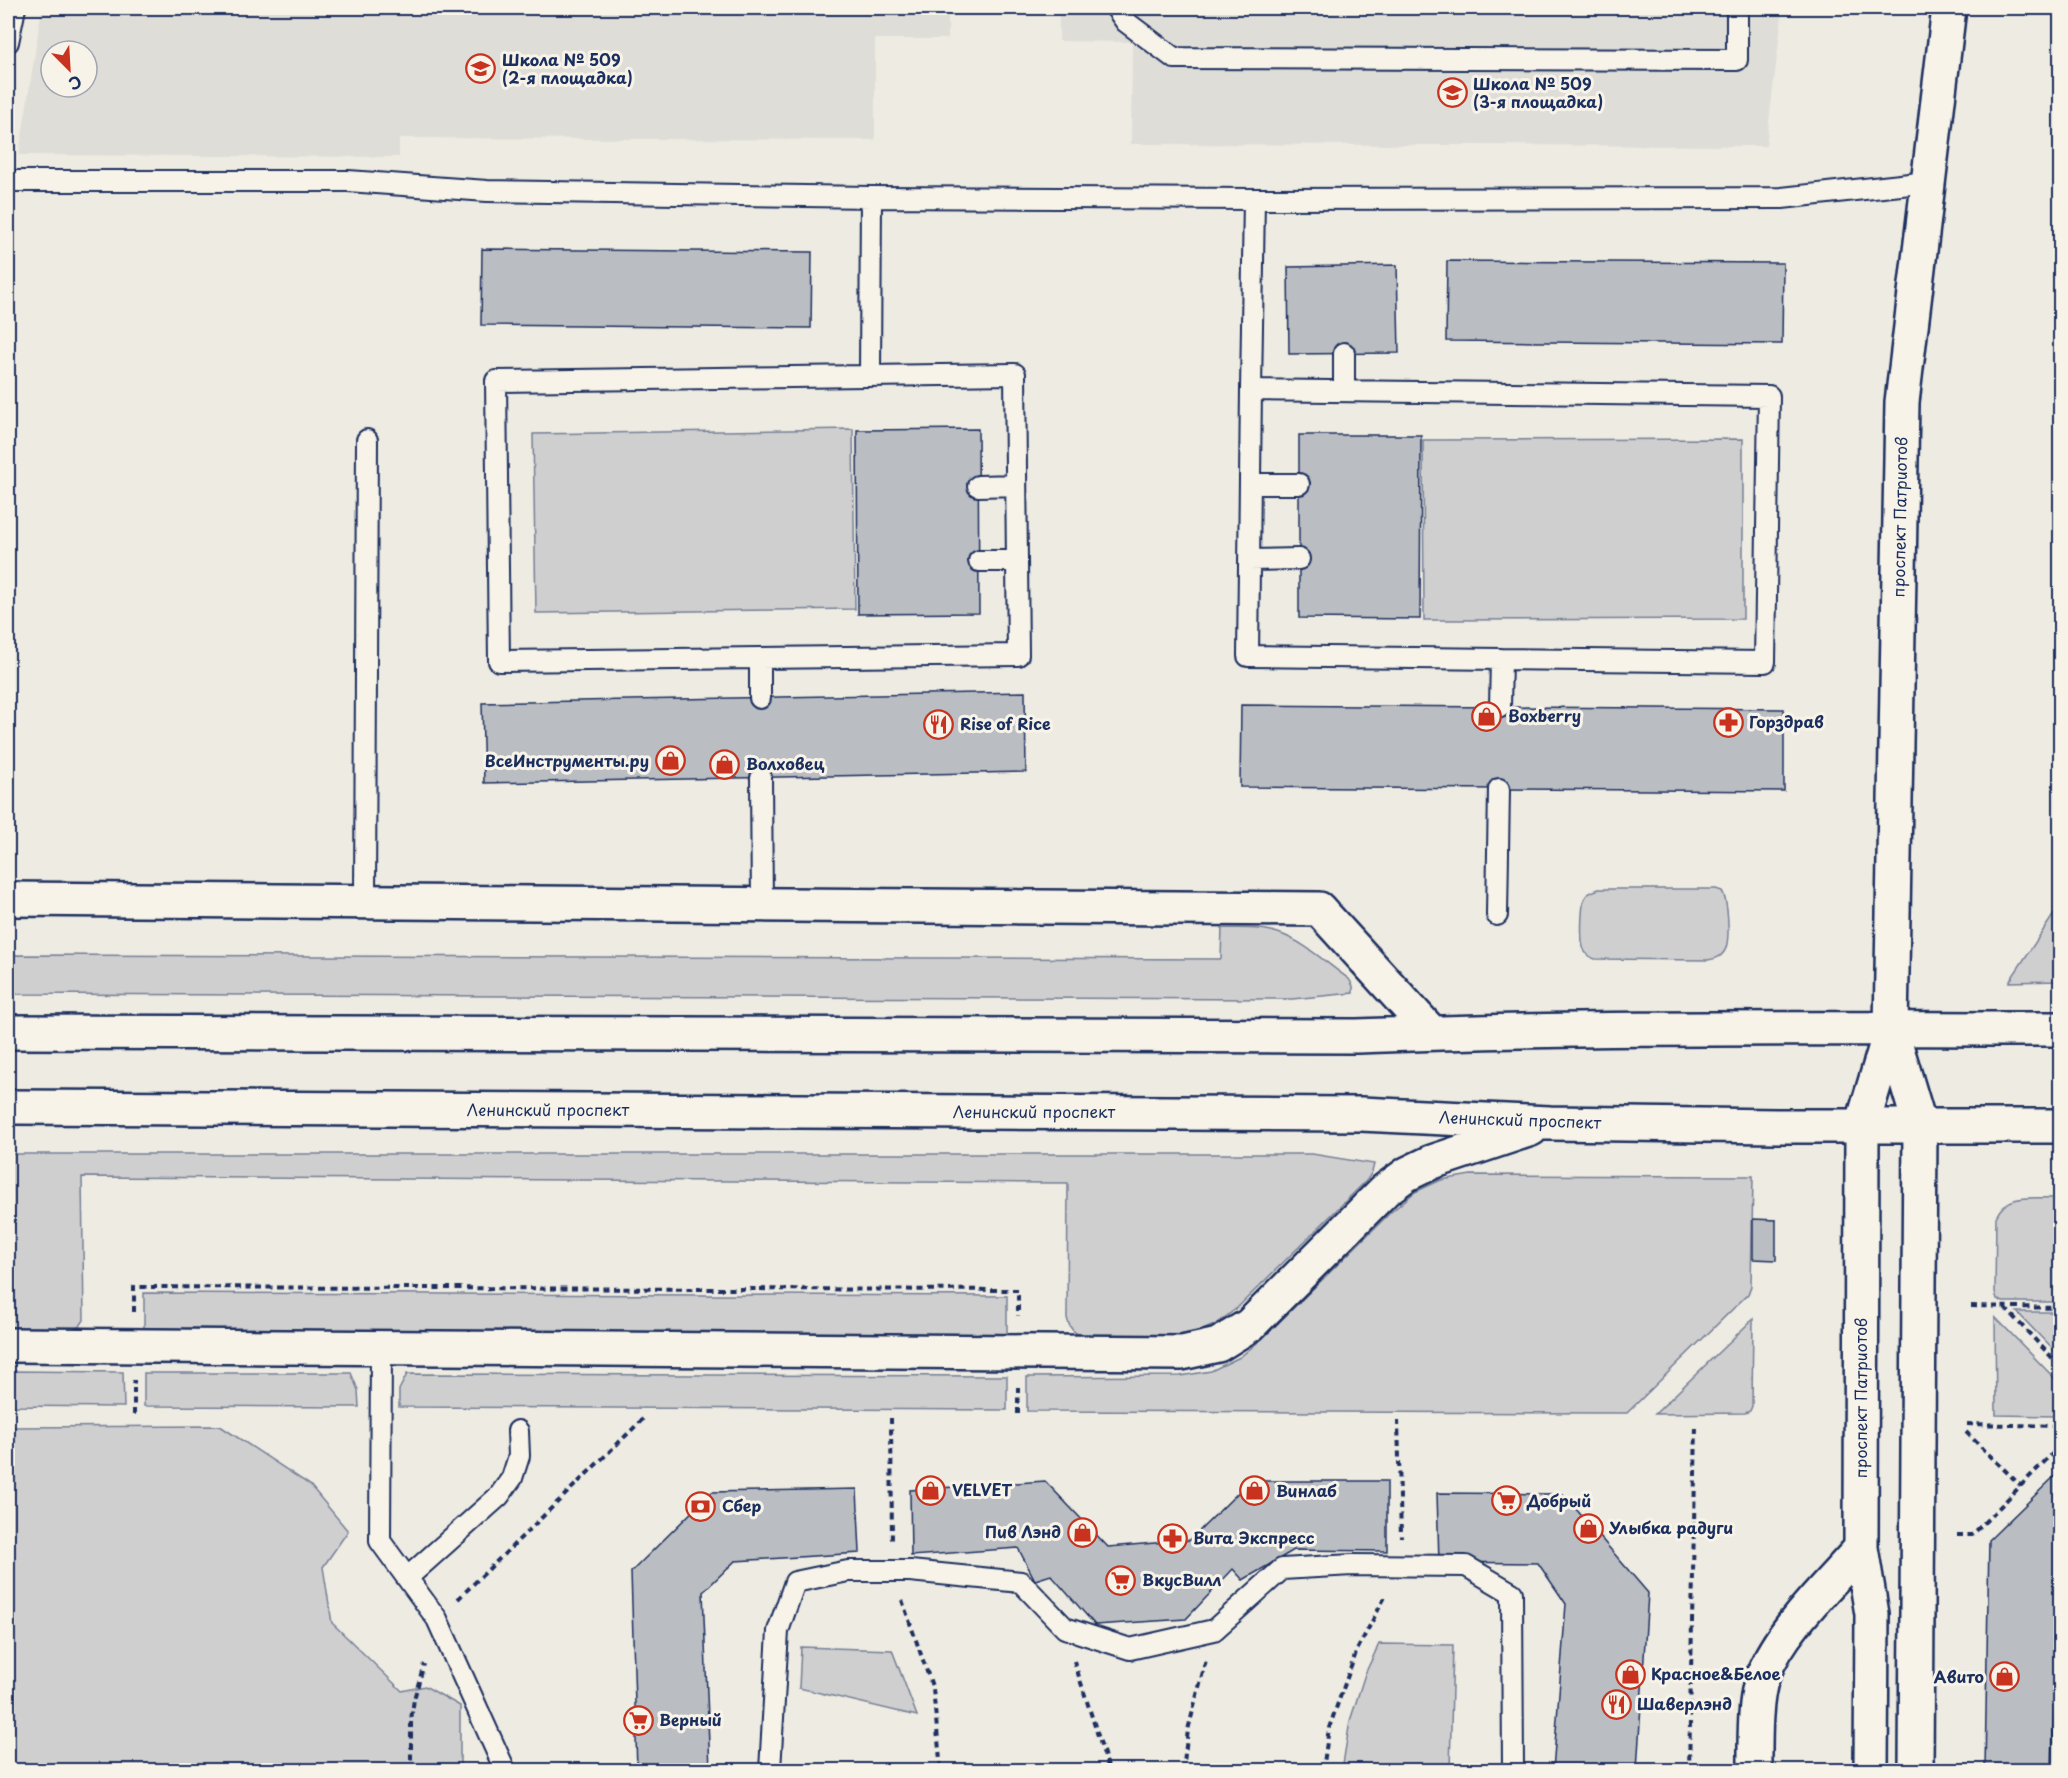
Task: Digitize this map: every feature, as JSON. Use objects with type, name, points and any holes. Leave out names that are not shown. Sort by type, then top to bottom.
[{"type":"street","name":"проспект Патриотов","points":[[1872,1770],[1872,1614],[1861,1548],[1862,1126],[1891,1029],[1902,402],[1948,8]]},
{"type":"street","points":[[8,899],[1319,909],[1432,1033]]},
{"type":"street","name":"проспект Патриотов","points":[[1891,1029],[1920,1126],[1916,1770]]},
{"type":"street","points":[[8,1032],[1333,1036],[1432,1033],[2061,1029]]},
{"type":"street","name":"Ленинский проспект","points":[[8,1107],[1360,1114],[1550,1123],[2061,1126]]},
{"type":"street","points":[[8,1345],[1182,1353],[1218,1345],[1250,1324],[1385,1190],[1407,1174],[1432,1162],[1550,1123]]},
{"type":"street","points":[[1755,1770],[1756,1718],[1763,1676],[1783,1637],[1861,1548]]},
{"type":"lane","points":[[8,42],[15,8]]},
{"type":"lane","points":[[1116,8],[1126,22],[1174,58],[1725,60],[1737,60],[1737,8]]},
{"type":"lane","points":[[8,181],[348,182],[487,190],[871,197],[1254,200],[1782,198],[1928,182]]},
{"type":"lane","points":[[870,376],[871,197]]},
{"type":"lane","points":[[1251,390],[1769,396],[1765,662],[1248,657],[1251,390],[1254,200]]},
{"type":"lane","points":[[1344,353],[1344,391]]},
{"type":"lane","points":[[1015,374],[1016,485],[1018,655],[499,661],[495,381],[1015,374]]},
{"type":"lane","points":[[365,902],[367,440]]},
{"type":"lane","points":[[1250,484],[1299,484]]},
{"type":"lane","points":[[978,486],[1016,485]]},
{"type":"lane","points":[[1249,560],[1299,559]]},
{"type":"lane","points":[[979,561],[1017,561]]},
{"type":"lane","points":[[760,658],[760,698]]},
{"type":"lane","points":[[1500,707],[1501,659]]},
{"type":"lane","points":[[761,778],[762,905]]},
{"type":"lane","points":[[1497,915],[1499,789]]},
{"type":"lane","points":[[381,1348],[380,1541],[438,1619],[505,1770]]},
{"type":"lane","points":[[407,1578],[499,1496],[512,1478],[519,1456],[518,1431]]},
{"type":"lane","points":[[770,1770],[778,1631],[795,1582],[848,1571],[910,1571],[1021,1582],[1065,1628],[1130,1649],[1214,1630],[1282,1569],[1352,1565],[1466,1566],[1512,1593],[1513,1770]]},
{"type":"path","points":[[134,1415],[134,1287],[1018,1290],[1018,1418]]},
{"type":"path","points":[[1971,1305],[2005,1308],[2061,1308]]},
{"type":"path","points":[[2005,1308],[2061,1366]]},
{"type":"path","points":[[411,1770],[411,1720],[414,1699],[438,1619],[645,1417]]},
{"type":"path","points":[[891,1418],[892,1553]]},
{"type":"path","points":[[1398,1420],[1401,1544]]},
{"type":"path","points":[[1967,1424],[2061,1426]]},
{"type":"path","points":[[1689,1770],[1696,1425]]},
{"type":"path","points":[[1966,1432],[2021,1486]]},
{"type":"path","points":[[1957,1535],[1972,1535],[2061,1446]]},
{"type":"path","points":[[1323,1770],[1329,1728],[1357,1650],[1390,1588]]},
{"type":"path","points":[[901,1597],[933,1689],[941,1770]]},
{"type":"path","points":[[1065,1628],[1084,1696],[1109,1770]]},
{"type":"path","points":[[1182,1770],[1188,1730],[1214,1630]]},
{"type":"shaded area","name":"Школа № 509 (2-я площадка)","points":[[42,8],[948,8],[948,39],[875,39],[875,140],[399,138],[399,157],[19,155]]},
{"type":"shaded area","name":"Школа № 509 (3-я площадка)","points":[[1059,8],[1783,8],[1766,146],[1131,144],[1132,42],[1059,41]]},
{"type":"shaded area","points":[[853,429],[855,609],[536,613],[533,434]]},
{"type":"shaded area","points":[[1743,439],[1743,619],[1424,620],[1423,440]]},
{"type":"shaded area","points":[[1599,889],[1716,889],[1722,891],[1728,922],[1724,952],[1715,959],[1708,960],[1595,959],[1591,957],[1583,946],[1582,914],[1586,896]]},
{"type":"shaded area","points":[[2060,905],[2060,981],[2009,982]]},
{"type":"shaded area","points":[[1222,928],[1265,930],[1288,937],[1306,947],[1349,979],[1353,986],[1353,993],[1292,999],[8,994],[8,955],[1221,959]]},
{"type":"shaded area","points":[[8,1154],[1312,1154],[1374,1164],[1367,1180],[1237,1308],[1214,1325],[1185,1334],[1169,1336],[1084,1336],[1072,1330],[1067,1318],[1068,1183],[82,1177],[84,1320],[80,1326],[72,1330],[8,1332]]},
{"type":"shaded area","points":[[1471,1175],[1753,1176],[1751,1286],[1748,1294],[1627,1413],[1027,1411],[1027,1377],[1180,1376],[1211,1371],[1240,1357],[1263,1338],[1391,1212],[1415,1192],[1441,1180]]},
{"type":"shaded area","points":[[2060,1198],[2060,1302],[2003,1302],[1997,1299],[1995,1292],[1996,1217],[2007,1203],[2015,1200]]},
{"type":"shaded area","points":[[144,1293],[1007,1296],[1007,1334],[144,1331]]},
{"type":"shaded area","points":[[2017,1312],[2060,1312],[2060,1357]]},
{"type":"shaded area","points":[[1995,1317],[2060,1384],[2060,1416],[1996,1415]]},
{"type":"shaded area","points":[[1753,1319],[1752,1406],[1750,1411],[1745,1413],[1655,1414]]},
{"type":"shaded area","points":[[8,1371],[123,1372],[124,1407],[8,1406]]},
{"type":"shaded area","points":[[144,1373],[351,1373],[358,1390],[359,1407],[144,1406]]},
{"type":"shaded area","points":[[407,1374],[1007,1376],[1007,1410],[399,1407],[399,1390]]},
{"type":"shaded area","points":[[220,1426],[310,1485],[348,1531],[323,1567],[332,1623],[402,1691],[425,1686],[460,1706],[460,1770],[8,1770],[8,1427]]},
{"type":"shaded area","points":[[1379,1644],[1453,1645],[1450,1770],[1342,1770],[1350,1721],[1365,1674]]},
{"type":"shaded area","points":[[801,1647],[892,1650],[917,1716],[799,1688]]},
{"type":"building","points":[[482,249],[812,252],[811,328],[481,325]]},
{"type":"building","points":[[1447,261],[1783,263],[1782,344],[1446,341]]},
{"type":"building","points":[[1397,265],[1399,353],[1289,354],[1288,267]]},
{"type":"building","points":[[978,429],[979,613],[858,614],[857,430]]},
{"type":"building","points":[[1299,435],[1421,435],[1420,619],[1299,618]]},
{"type":"building","points":[[1025,692],[1026,772],[484,783],[482,703]]},
{"type":"building","points":[[1241,705],[1784,709],[1784,791],[1240,787]]},
{"type":"building","points":[[1753,1219],[1776,1220],[1776,1260],[1753,1259]]},
{"type":"building","points":[[2060,1471],[2060,1572],[2058,1574],[2052,1770],[1985,1770],[1989,1540]]},
{"type":"building","points":[[1045,1481],[1108,1547],[1190,1540],[1250,1481],[1387,1481],[1387,1551],[1294,1550],[1243,1580],[1233,1569],[1186,1619],[1095,1625],[1051,1575],[1035,1580],[1018,1548],[911,1556],[910,1490]]},
{"type":"building","points":[[857,1489],[860,1553],[735,1561],[703,1592],[710,1770],[637,1770],[631,1572],[712,1492]]},
{"type":"building","points":[[1437,1493],[1563,1494],[1648,1593],[1637,1770],[1553,1770],[1566,1604],[1538,1563],[1439,1562]]},
{"type":"place","name":"Школа № 509 (2-я площадка)","points":[[481,69]]},
{"type":"place","name":"Школа № 509 (3-я площадка)","points":[[1452,93]]},
{"type":"place","name":"Boxberry","points":[[1487,716]]},
{"type":"place","name":"Горздрав","points":[[1728,722]]},
{"type":"place","name":"Rise of Rice","points":[[939,724]]},
{"type":"place","name":"ВсеИнструменты.ру","points":[[670,761]]},
{"type":"place","name":"Волховец","points":[[725,764]]},
{"type":"place","name":"VELVET","points":[[931,1490]]},
{"type":"place","name":"Винлаб","points":[[1255,1491]]},
{"type":"place","name":"Добрый","points":[[1506,1501]]},
{"type":"place","name":"Сбер","points":[[701,1506]]},
{"type":"place","name":"Улыбка радуги","points":[[1588,1528]]},
{"type":"place","name":"Пив Лэнд","points":[[1082,1532]]},
{"type":"place","name":"Вита Экспресс","points":[[1172,1538]]},
{"type":"place","name":"ВкусВилл","points":[[1121,1580]]},
{"type":"place","name":"Красное&Белое","points":[[1630,1674]]},
{"type":"place","name":"Авито","points":[[2005,1677]]},
{"type":"place","name":"Шаверлэнд","points":[[1616,1704]]},
{"type":"place","name":"Верный","points":[[638,1720]]}]
